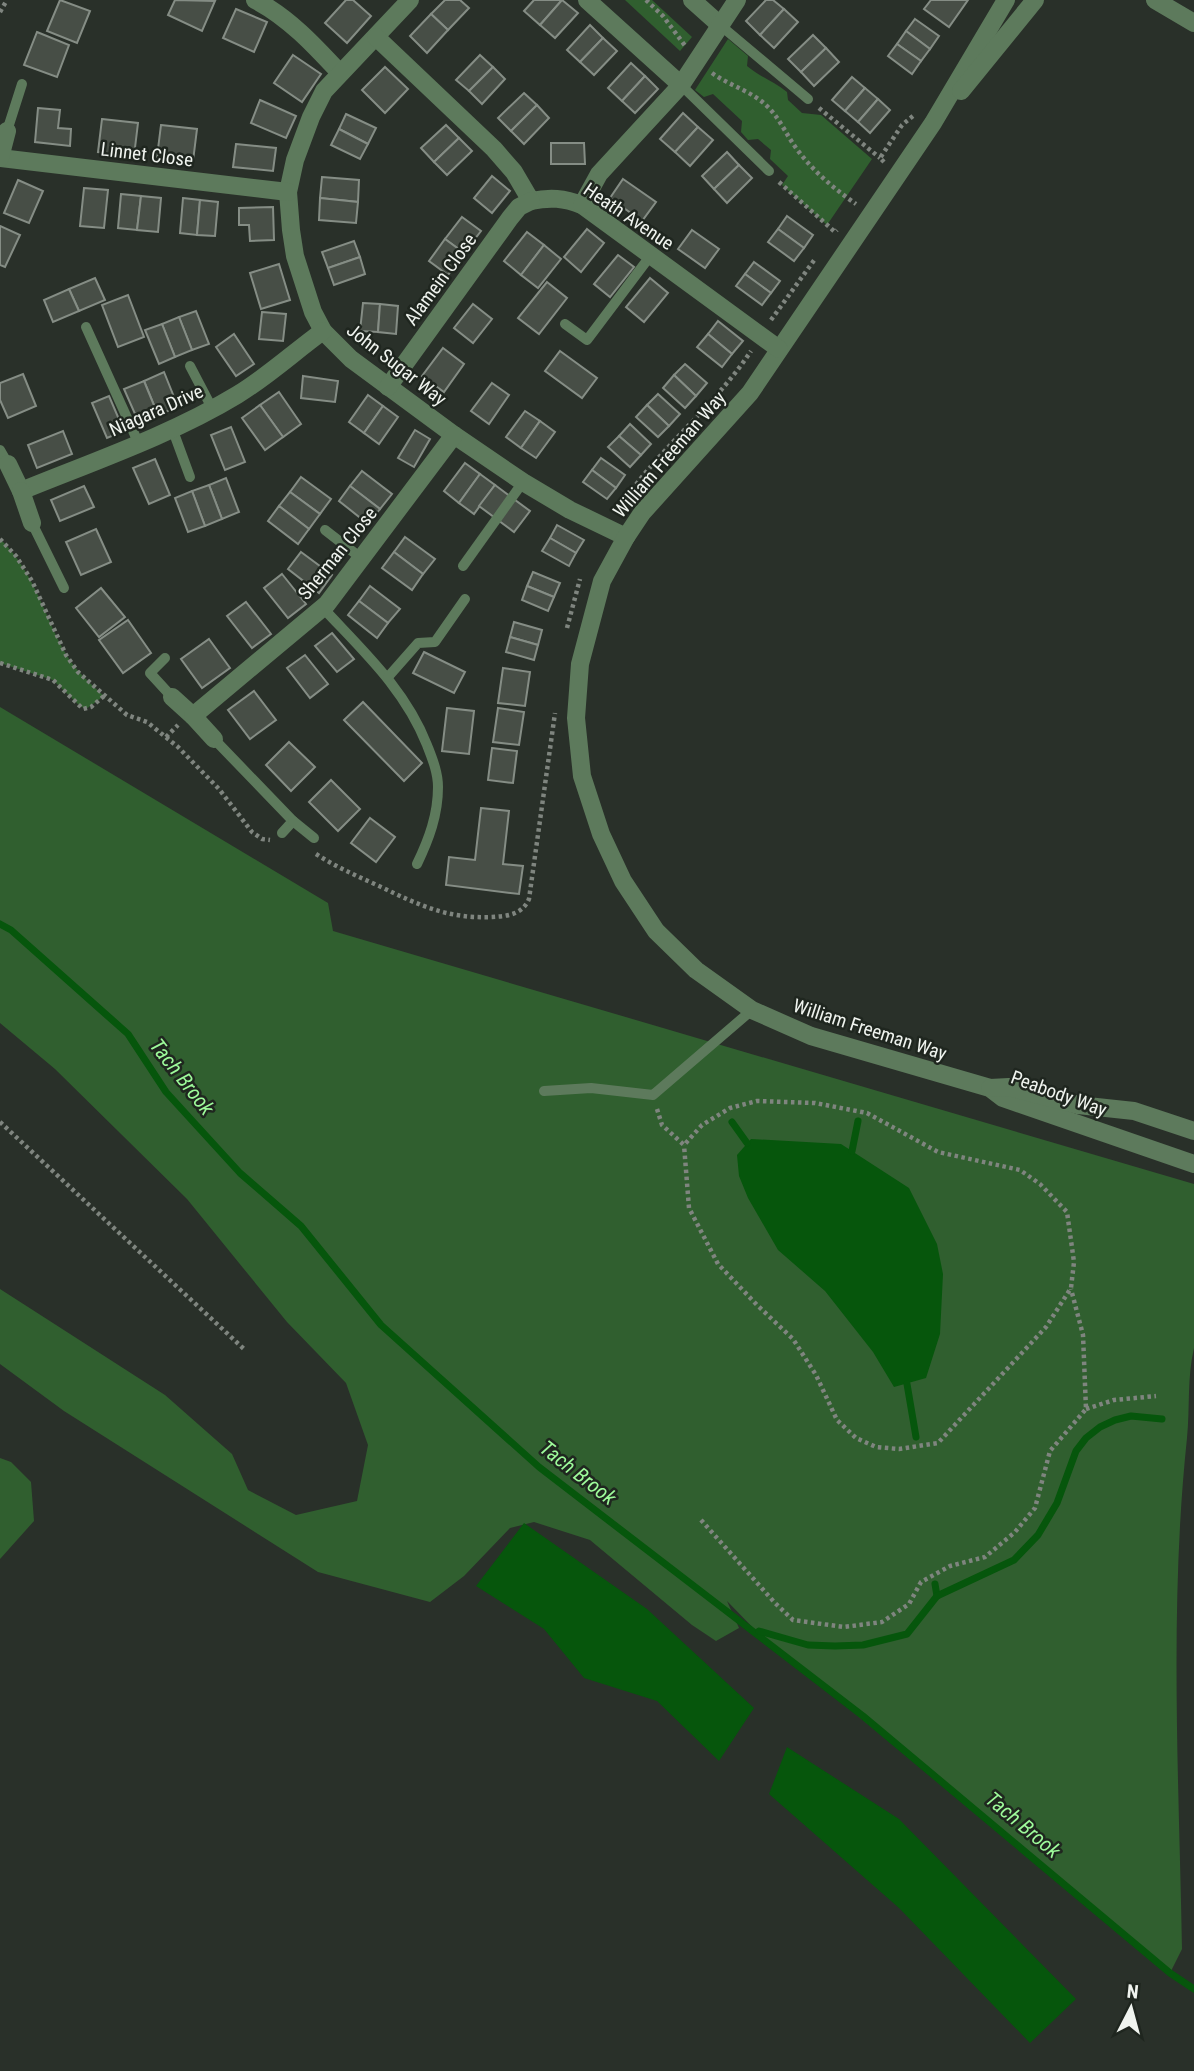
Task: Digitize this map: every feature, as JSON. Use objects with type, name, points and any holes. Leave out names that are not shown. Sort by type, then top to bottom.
[{"type":"street","points":[[255,0],[289,23],[340,73]]},
{"type":"street","name":"John Sugar Way","points":[[410,0],[324,91],[295,160],[288,192],[295,256],[313,312],[323,331],[351,359],[454,435],[570,510],[626,537]]},
{"type":"street","points":[[587,0],[681,85]]},
{"type":"street","points":[[692,0],[720,25]]},
{"type":"street","points":[[582,205],[600,174],[681,85],[737,0]]},
{"type":"street","points":[[933,123],[1006,0]]},
{"type":"street","points":[[933,123],[1035,0]]},
{"type":"street","points":[[1155,0],[1194,23]]},
{"type":"street","points":[[376,37],[494,149],[514,172],[531,201]]},
{"type":"street","name":"William Freeman Way","points":[[933,123],[735,412],[669,482],[642,513],[626,537],[602,581],[580,664],[576,718],[582,776],[601,834],[623,881],[656,931],[696,970],[752,1010],[811,1036],[990,1088]]},
{"type":"street","points":[[0,158],[7,131]]},
{"type":"street","name":"Linnet Close","points":[[0,158],[288,192]]},
{"type":"street","name":"Heath Avenue","points":[[531,201],[551,197],[582,205],[779,349]]},
{"type":"street","name":"Alamein Close","points":[[388,387],[510,218],[519,207],[531,201]]},
{"type":"street","name":"Niagara Drive","points":[[21,491],[172,428],[239,394],[323,331]]},
{"type":"street","name":"Sherman Close","points":[[193,716],[323,608],[454,435]]},
{"type":"street","points":[[4,457],[21,491],[32,523]]},
{"type":"street","points":[[172,697],[214,739]]},
{"type":"street","name":"Peabody Way","points":[[990,1088],[1009,1087],[1078,1105],[1134,1111],[1194,1131]]},
{"type":"street","name":"Peabody Way","points":[[990,1088],[1003,1098],[1194,1164]]},
{"type":"lane","points":[[720,25],[808,99]]},
{"type":"lane","points":[[7,131],[22,84]]},
{"type":"lane","points":[[681,85],[769,171]]},
{"type":"lane","points":[[565,324],[587,340],[651,255]]},
{"type":"lane","points":[[86,327],[138,442]]},
{"type":"lane","points":[[190,366],[212,408]]},
{"type":"lane","points":[[172,428],[190,477]]},
{"type":"lane","points":[[463,566],[523,482]]},
{"type":"lane","points":[[32,523],[64,588]]},
{"type":"lane","points":[[324,530],[361,558]]},
{"type":"lane","points":[[388,677],[418,643],[435,642],[465,598]]},
{"type":"lane","points":[[323,608],[388,677],[410,710],[424,738],[437,775],[438,787],[433,827],[417,864]]},
{"type":"lane","points":[[165,659],[150,673],[172,697]]},
{"type":"lane","points":[[214,739],[293,821],[314,838]]},
{"type":"lane","points":[[282,833],[293,821]]},
{"type":"lane","points":[[544,1091],[592,1088],[653,1095],[752,1010]]},
{"type":"path","points":[[0,12],[7,0]]},
{"type":"path","points":[[646,0],[663,16],[698,60],[718,77],[751,93],[769,108],[814,170],[871,215]]},
{"type":"path","points":[[808,99],[882,159],[877,172]]},
{"type":"path","points":[[769,171],[835,232],[842,223]]},
{"type":"path","points":[[849,213],[862,193]]},
{"type":"path","points":[[0,539],[16,556],[32,581],[66,655],[78,672],[127,715],[147,722],[178,747],[219,789],[256,836],[269,840],[282,833]]},
{"type":"path","points":[[0,663],[53,680],[83,709],[91,707],[104,696]]},
{"type":"path","points":[[653,1095],[662,1125],[684,1145],[689,1208],[718,1264],[793,1339],[816,1375],[836,1420],[856,1438],[876,1447],[899,1449],[938,1443],[1045,1327],[1071,1288]]},
{"type":"path","points":[[684,1145],[702,1125],[730,1108],[757,1101],[815,1103],[867,1113],[938,1152],[1020,1170],[1040,1184],[1067,1212],[1074,1262],[1071,1288],[1083,1335],[1086,1409]]},
{"type":"path","points":[[0,1122],[245,1350]]},
{"type":"path","points":[[701,1520],[793,1620],[844,1627],[881,1622],[909,1604],[921,1582],[950,1566],[985,1557],[1015,1532],[1035,1508],[1050,1451],[1086,1409],[1114,1400],[1156,1396]]},
{"type":"shaded area","points":[[625,0],[652,0],[692,37],[680,51]]},
{"type":"shaded area","points":[[728,39],[748,56],[747,66],[787,92],[788,100],[802,113],[821,115],[872,159],[827,225],[782,185],[788,176],[770,159],[771,150],[758,139],[748,140],[741,132],[742,121],[713,94],[704,97],[695,90]]},
{"type":"shaded area","points":[[0,539],[31,580],[67,656],[104,696],[86,709],[53,680],[0,663]]},
{"type":"shaded area","points":[[0,707],[328,903],[333,931],[1194,1184],[1194,1348],[1190,1370],[1178,1565],[1182,1949],[1170,1973],[762,1637],[727,1601],[739,1628],[716,1641],[692,1625],[590,1540],[534,1522],[510,1528],[464,1576],[430,1602],[318,1572],[64,1411],[0,1364],[0,1289],[165,1395],[232,1454],[248,1490],[296,1515],[357,1501],[368,1445],[346,1383],[287,1322],[187,1199],[55,1069],[0,1023]]},
{"type":"shaded area","points":[[751,1139],[841,1144],[909,1188],[937,1244],[943,1274],[940,1334],[926,1378],[894,1387],[873,1352],[825,1291],[778,1250],[748,1198],[739,1176],[737,1155]]},
{"type":"shaded area","points":[[0,1458],[11,1462],[31,1482],[34,1521],[0,1559]]},
{"type":"shaded area","points":[[524,1523],[647,1609],[754,1708],[719,1761],[657,1701],[584,1678],[544,1629],[476,1586]]},
{"type":"shaded area","points":[[787,1747],[899,1819],[1076,1999],[1030,2043],[899,1908],[769,1794]]},
{"type":"building","points":[[60,0],[90,11],[77,43],[47,31]]},
{"type":"building","points":[[175,0],[215,1],[202,31],[168,15]]},
{"type":"building","points":[[346,0],[353,0],[371,16],[347,43],[325,23]]},
{"type":"building","points":[[445,0],[460,0],[469,8],[448,30],[431,14]]},
{"type":"building","points":[[534,0],[562,0],[540,25],[524,11]]},
{"type":"building","points":[[562,0],[578,13],[555,38],[540,25]]},
{"type":"building","points":[[766,0],[773,0],[784,9],[760,35],[746,21]]},
{"type":"building","points":[[931,0],[968,0],[949,27],[924,9]]},
{"type":"building","points":[[236,9],[267,22],[254,52],[223,38]]},
{"type":"building","points":[[784,9],[798,22],[774,48],[760,35]]},
{"type":"building","points":[[431,14],[448,30],[427,53],[410,36]]},
{"type":"building","points":[[915,19],[939,36],[930,49],[906,31]]},
{"type":"building","points":[[590,25],[603,38],[580,62],[567,50]]},
{"type":"building","points":[[906,31],[930,49],[921,61],[897,44]]},
{"type":"building","points":[[37,32],[69,45],[57,77],[24,65]]},
{"type":"building","points":[[813,35],[826,48],[801,72],[788,59]]},
{"type":"building","points":[[603,38],[617,51],[594,75],[580,62]]},
{"type":"building","points":[[897,44],[921,61],[912,74],[888,56]]},
{"type":"building","points":[[826,48],[839,62],[814,86],[801,72]]},
{"type":"building","points":[[293,55],[321,74],[302,102],[274,83]]},
{"type":"building","points":[[480,55],[493,67],[469,91],[456,80]]},
{"type":"building","points":[[631,63],[645,76],[622,101],[608,88]]},
{"type":"building","points":[[385,67],[408,89],[385,113],[362,90]]},
{"type":"building","points":[[493,67],[505,79],[482,104],[469,91]]},
{"type":"building","points":[[645,76],[658,89],[635,113],[622,101]]},
{"type":"building","points":[[852,77],[865,88],[845,111],[832,100]]},
{"type":"building","points":[[865,88],[878,99],[858,122],[845,111]]},
{"type":"building","points":[[524,93],[537,105],[511,131],[498,118]]},
{"type":"building","points":[[878,99],[890,110],[870,133],[858,122]]},
{"type":"building","points":[[260,100],[296,116],[286,138],[251,123]]},
{"type":"building","points":[[537,105],[549,118],[524,144],[511,131]]},
{"type":"building","points":[[38,108],[60,110],[58,128],[71,129],[70,146],[35,142]]},
{"type":"building","points":[[683,113],[698,127],[675,152],[660,139]]},
{"type":"building","points":[[346,114],[376,128],[368,144],[339,129]]},
{"type":"building","points":[[102,119],[138,123],[134,156],[98,152]]},
{"type":"building","points":[[161,125],[197,129],[193,161],[157,157]]},
{"type":"building","points":[[446,125],[459,138],[434,162],[421,148]]},
{"type":"building","points":[[698,127],[713,140],[690,166],[675,152]]},
{"type":"building","points":[[339,129],[368,144],[360,159],[331,145]]},
{"type":"building","points":[[459,138],[472,151],[447,175],[434,162]]},
{"type":"building","points":[[551,143],[584,143],[585,164],[551,164]]},
{"type":"building","points":[[236,144],[276,148],[273,171],[233,167]]},
{"type":"building","points":[[727,152],[739,165],[714,189],[702,176]]},
{"type":"building","points":[[739,165],[752,178],[727,203],[714,189]]},
{"type":"building","points":[[492,176],[510,191],[492,213],[474,198]]},
{"type":"building","points":[[322,177],[359,180],[358,202],[320,198]]},
{"type":"building","points":[[623,179],[656,202],[642,221],[610,198]]},
{"type":"building","points":[[18,180],[43,191],[29,223],[4,213]]},
{"type":"building","points":[[84,188],[108,190],[104,228],[80,226]]},
{"type":"building","points":[[121,194],[141,196],[137,230],[118,228]]},
{"type":"building","points":[[141,196],[161,198],[158,232],[137,230]]},
{"type":"building","points":[[183,198],[200,200],[197,235],[180,233]]},
{"type":"building","points":[[320,198],[358,202],[356,223],[319,220]]},
{"type":"building","points":[[200,200],[218,202],[215,236],[197,235]]},
{"type":"building","points":[[273,207],[274,240],[250,241],[249,225],[239,225],[239,208]]},
{"type":"building","points":[[787,216],[813,235],[804,248],[778,229]]},
{"type":"building","points":[[462,217],[481,231],[464,253],[445,239]]},
{"type":"building","points":[[0,226],[20,235],[5,267],[0,265]]},
{"type":"building","points":[[587,229],[604,243],[581,272],[564,257]]},
{"type":"building","points":[[778,229],[804,248],[794,261],[768,242]]},
{"type":"building","points":[[692,230],[719,249],[705,268],[678,249]]},
{"type":"building","points":[[527,232],[544,245],[521,275],[504,261]]},
{"type":"building","points":[[445,239],[464,253],[448,275],[429,261]]},
{"type":"building","points":[[354,241],[360,257],[328,268],[322,252]]},
{"type":"building","points":[[544,245],[561,259],[538,288],[521,275]]},
{"type":"building","points":[[618,255],[634,267],[610,297],[594,284]]},
{"type":"building","points":[[360,257],[365,274],[334,285],[328,268]]},
{"type":"building","points":[[754,262],[780,281],[771,293],[745,274]]},
{"type":"building","points":[[279,264],[290,300],[261,309],[250,273]]},
{"type":"building","points":[[745,274],[771,293],[762,305],[736,286]]},
{"type":"building","points":[[95,278],[105,300],[79,311],[69,289]]},
{"type":"building","points":[[650,278],[668,293],[644,322],[626,307]]},
{"type":"building","points":[[547,282],[567,298],[539,334],[518,318]]},
{"type":"building","points":[[69,289],[79,311],[53,322],[44,300]]},
{"type":"building","points":[[128,295],[144,337],[118,347],[102,305]]},
{"type":"building","points":[[363,303],[380,304],[378,332],[360,331]]},
{"type":"building","points":[[380,304],[398,306],[396,334],[378,332]]},
{"type":"building","points":[[473,304],[492,319],[473,343],[454,328]]},
{"type":"building","points":[[196,311],[209,344],[192,350],[179,317]]},
{"type":"building","points":[[262,312],[286,314],[283,341],[259,339]]},
{"type":"building","points":[[179,317],[192,350],[175,357],[162,324]]},
{"type":"building","points":[[718,321],[743,341],[732,354],[708,334]]},
{"type":"building","points":[[162,324],[175,357],[159,364],[145,330]]},
{"type":"building","points":[[234,334],[254,364],[236,376],[216,347]]},
{"type":"building","points":[[708,334],[732,354],[722,367],[697,347]]},
{"type":"building","points":[[443,348],[464,364],[444,392],[422,376]]},
{"type":"building","points":[[560,351],[597,378],[582,398],[545,371]]},
{"type":"building","points":[[685,364],[707,383],[696,396],[674,375]]},
{"type":"building","points":[[164,372],[178,407],[158,415],[144,381]]},
{"type":"building","points":[[23,374],[36,406],[8,418],[0,400],[0,383]]},
{"type":"building","points":[[674,375],[696,396],[685,408],[663,388]]},
{"type":"building","points":[[303,376],[338,381],[335,402],[301,398]]},
{"type":"building","points":[[144,381],[158,415],[139,423],[124,389]]},
{"type":"building","points":[[492,383],[509,395],[489,424],[471,411]]},
{"type":"building","points":[[279,392],[301,424],[283,437],[260,405]]},
{"type":"building","points":[[658,394],[680,414],[669,426],[647,405]]},
{"type":"building","points":[[368,395],[383,406],[364,433],[349,422]]},
{"type":"building","points":[[109,396],[124,431],[107,438],[92,403]]},
{"type":"building","points":[[260,405],[283,437],[265,450],[242,418]]},
{"type":"building","points":[[647,405],[669,426],[658,437],[636,417]]},
{"type":"building","points":[[383,406],[398,417],[379,444],[364,433]]},
{"type":"building","points":[[525,411],[540,421],[521,448],[506,437]]},
{"type":"building","points":[[540,421],[555,432],[536,458],[521,448]]},
{"type":"building","points":[[630,424],[651,444],[641,455],[619,436]]},
{"type":"building","points":[[231,427],[245,462],[225,470],[211,435]]},
{"type":"building","points":[[415,430],[430,439],[414,467],[398,458]]},
{"type":"building","points":[[63,431],[72,454],[37,468],[28,445]]},
{"type":"building","points":[[619,436],[641,455],[630,467],[608,447]]},
{"type":"building","points":[[601,458],[625,475],[616,488],[592,470]]},
{"type":"building","points":[[155,459],[170,495],[149,504],[133,468]]},
{"type":"building","points":[[465,463],[480,474],[459,503],[444,491]]},
{"type":"building","points":[[592,470],[616,488],[607,499],[583,482]]},
{"type":"building","points":[[362,471],[392,494],[380,509],[350,486]]},
{"type":"building","points":[[480,474],[495,485],[474,514],[459,503]]},
{"type":"building","points":[[301,477],[331,499],[320,514],[290,492]]},
{"type":"building","points":[[226,478],[239,512],[222,519],[209,485]]},
{"type":"building","points":[[209,485],[222,519],[205,526],[192,491]]},
{"type":"building","points":[[495,485],[530,511],[514,532],[479,506]]},
{"type":"building","points":[[84,486],[94,507],[60,521],[51,500]]},
{"type":"building","points":[[350,486],[380,509],[368,524],[339,501]]},
{"type":"building","points":[[192,491],[205,526],[188,532],[175,498]]},
{"type":"building","points":[[290,492],[320,514],[309,529],[279,506]]},
{"type":"building","points":[[279,506],[309,529],[298,544],[268,521]]},
{"type":"building","points":[[557,525],[584,540],[576,553],[550,538]]},
{"type":"building","points":[[96,529],[111,562],[81,575],[66,542]]},
{"type":"building","points":[[405,537],[435,559],[423,574],[394,552]]},
{"type":"building","points":[[550,538],[576,553],[569,566],[542,551]]},
{"type":"building","points":[[301,552],[332,575],[319,593],[288,569]]},
{"type":"building","points":[[394,552],[423,574],[412,590],[382,568]]},
{"type":"building","points":[[533,572],[560,583],[554,597],[527,586]]},
{"type":"building","points":[[282,574],[306,604],[288,618],[264,588]]},
{"type":"building","points":[[370,586],[400,609],[388,623],[359,601]]},
{"type":"building","points":[[527,586],[554,597],[548,611],[522,600]]},
{"type":"building","points":[[101,588],[125,617],[99,637],[76,608]]},
{"type":"building","points":[[359,601],[388,623],[377,638],[348,615]]},
{"type":"building","points":[[246,602],[271,634],[252,648],[227,616]]},
{"type":"building","points":[[128,620],[151,653],[123,673],[99,640]]},
{"type":"building","points":[[514,622],[542,630],[538,645],[510,637]]},
{"type":"building","points":[[332,633],[354,659],[337,672],[315,646]]},
{"type":"building","points":[[510,637],[538,645],[534,660],[506,652]]},
{"type":"building","points":[[209,639],[230,668],[202,688],[181,659]]},
{"type":"building","points":[[424,652],[465,672],[454,693],[413,673]]},
{"type":"building","points":[[305,655],[328,684],[310,698],[287,668]]},
{"type":"building","points":[[503,668],[530,672],[525,706],[498,703]]},
{"type":"building","points":[[254,691],[276,720],[250,739],[228,710]]},
{"type":"building","points":[[363,702],[422,763],[404,781],[344,720]]},
{"type":"building","points":[[447,708],[474,711],[469,754],[442,751]]},
{"type":"building","points":[[498,708],[524,712],[519,745],[493,742]]},
{"type":"building","points":[[289,742],[315,767],[291,791],[266,765]]},
{"type":"building","points":[[492,748],[517,751],[513,783],[488,780]]},
{"type":"building","points":[[331,780],[360,809],[338,831],[309,802]]},
{"type":"building","points":[[481,808],[509,811],[503,864],[523,866],[519,894],[446,885],[449,857],[475,860]]},
{"type":"building","points":[[370,818],[395,837],[376,862],[351,843]]},
{"type":"waterway","name":"Tach Brook","points":[[0,924],[11,930],[128,1034],[166,1092],[240,1173],[301,1226],[381,1325],[539,1467],[863,1716],[1170,1973],[1194,1989]]},
{"type":"waterway","points":[[852,1151],[858,1121]]},
{"type":"waterway","points":[[732,1122],[747,1143]]},
{"type":"waterway","points":[[907,1384],[916,1437]]},
{"type":"waterway","points":[[759,1631],[808,1645],[835,1646],[863,1645],[907,1634],[937,1596],[1014,1560],[1038,1535],[1057,1503],[1076,1451],[1086,1438],[1115,1420],[1131,1416],[1162,1419]]},
{"type":"waterway","points":[[935,1584],[937,1596]]}]
